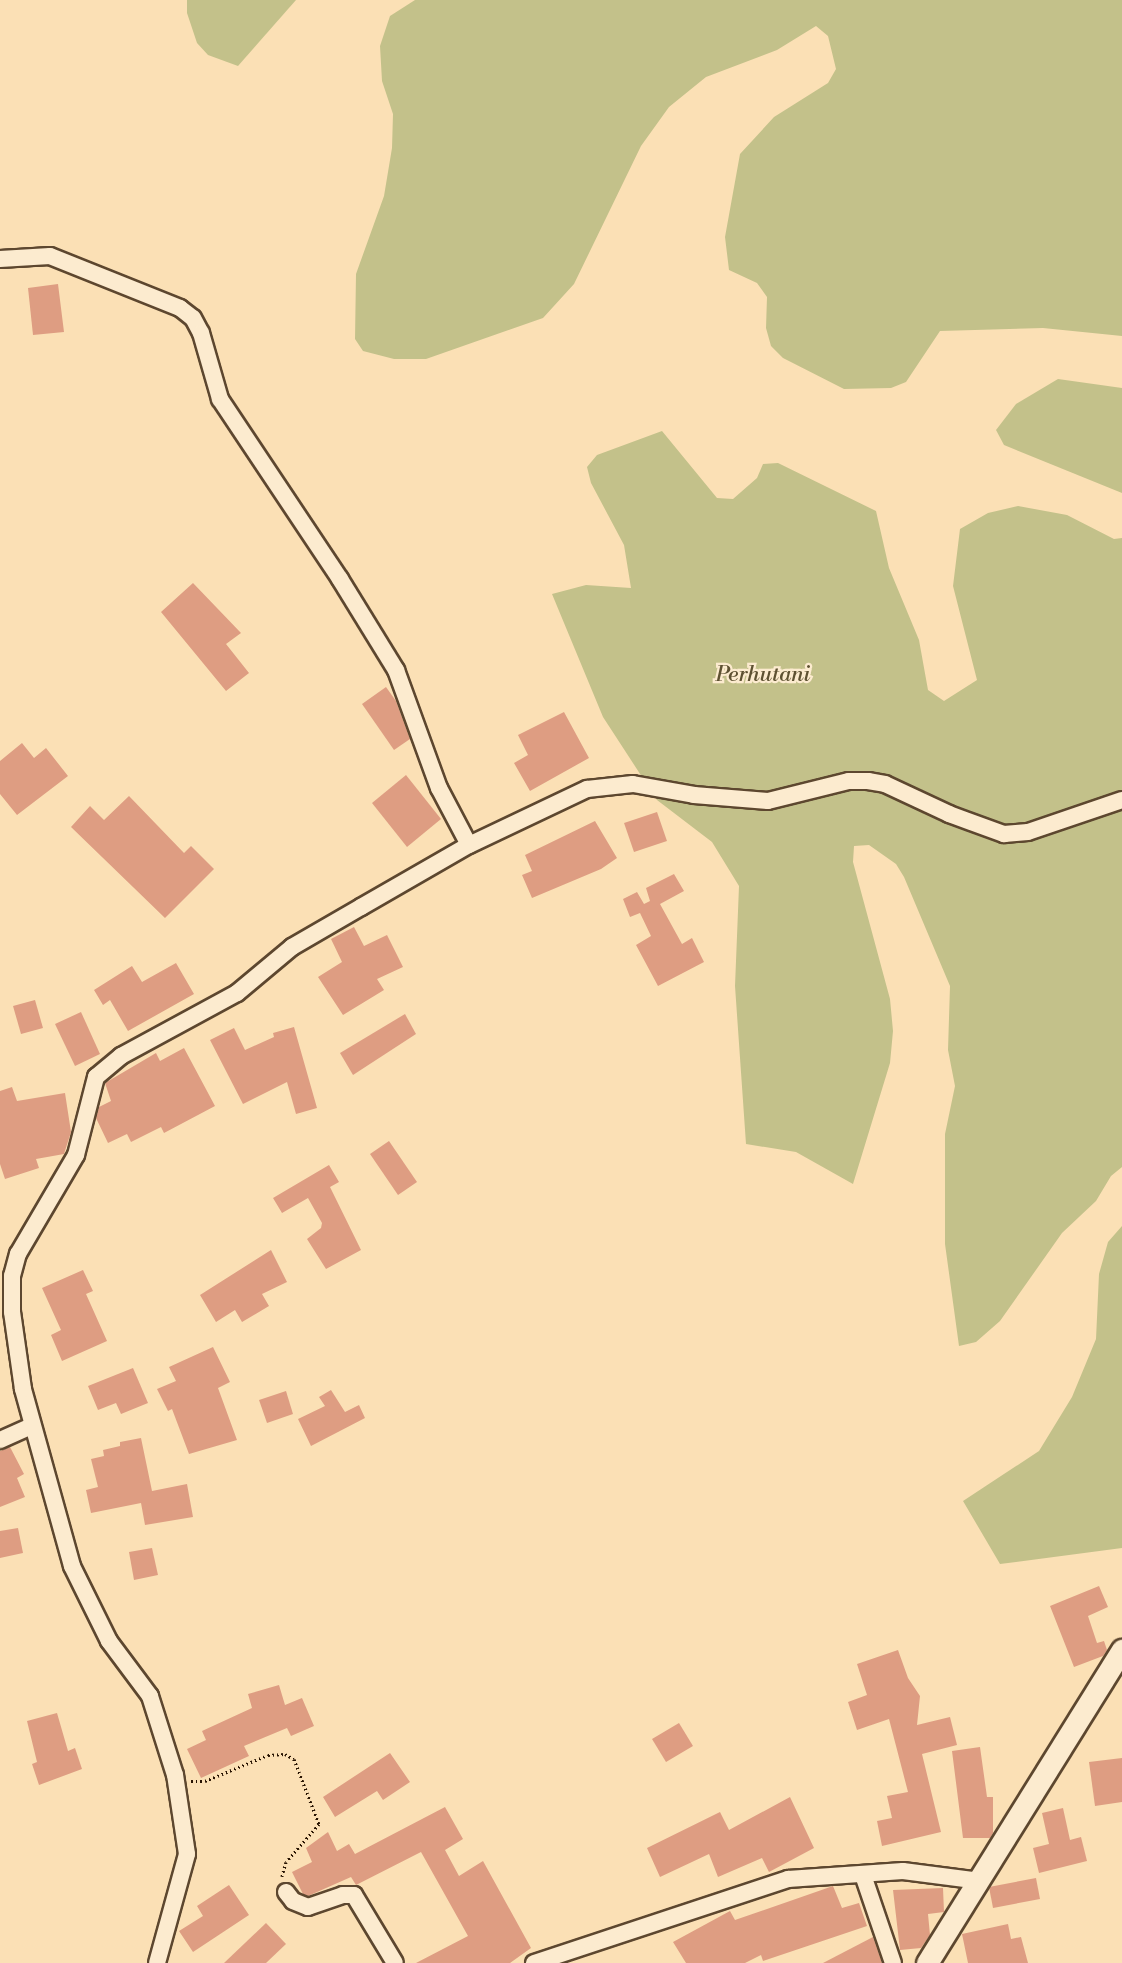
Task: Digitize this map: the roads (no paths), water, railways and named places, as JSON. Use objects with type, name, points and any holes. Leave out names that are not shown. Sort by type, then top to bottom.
[{"type":"street","points":[[0,259],[50,256],[180,308],[193,318],[201,333],[220,399],[340,579],[396,670],[439,788],[469,845]]},
{"type":"street","points":[[165,1959],[187,1854],[175,1775],[150,1696],[109,1641],[80,1586],[32,1426],[12,1312],[12,1276],[18,1254],[76,1155],[96,1077],[121,1056],[237,993],[292,947],[469,845],[587,789],[615,784],[768,801],[849,782],[868,782],[885,784],[949,814],[1004,834],[1028,832],[1122,800]]},
{"type":"street","points":[[0,1440],[32,1426]]},
{"type":"street","points":[[927,1963],[1122,1650]]},
{"type":"street","points":[[534,1963],[788,1879],[932,1872],[980,1881]]},
{"type":"street","points":[[863,1875],[893,1963]]},
{"type":"street","points":[[286,1892],[293,1901],[308,1907],[343,1895],[354,1895],[395,1963]]},
{"type":"park label","name":"Perhutani","points":[[763,675]]}]
